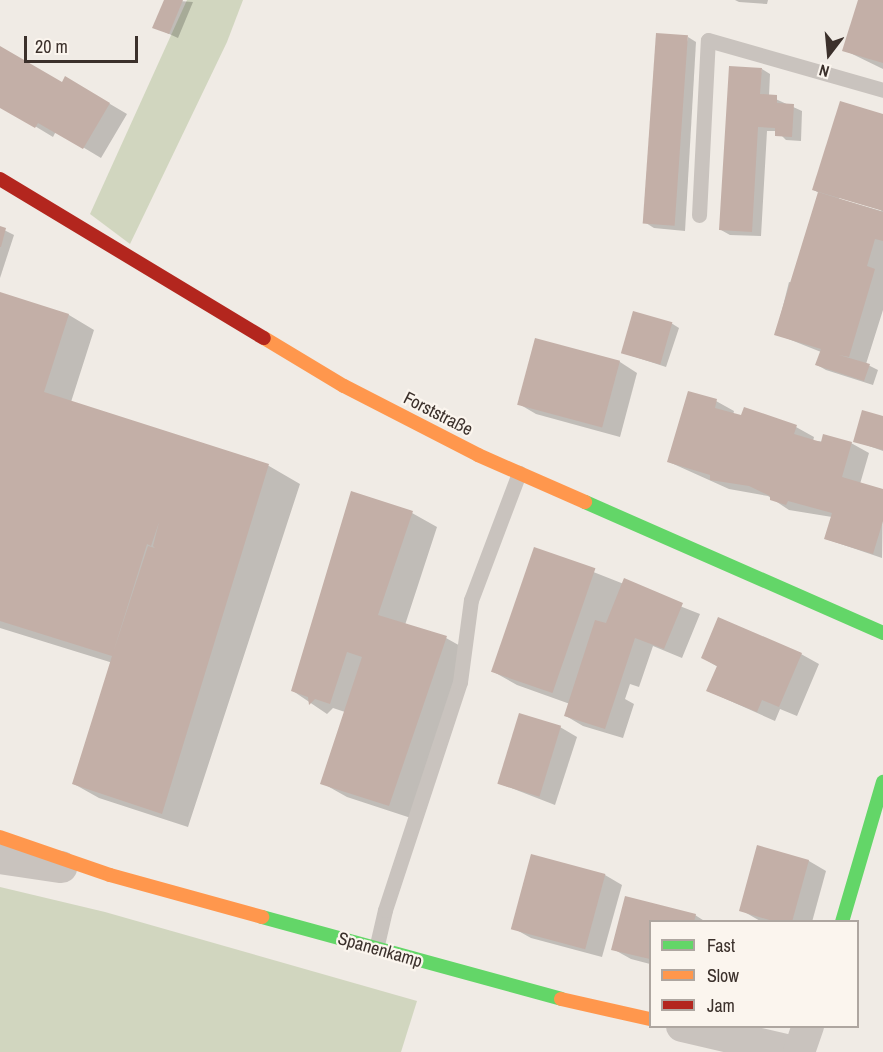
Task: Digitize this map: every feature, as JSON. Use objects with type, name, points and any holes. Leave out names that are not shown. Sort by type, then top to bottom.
[{"type":"street","name":"Forststraße","points":[[0,180],[344,386],[519,473],[883,633]]},
{"type":"street","points":[[842,920],[883,782]]},
{"type":"street","name":"Spanenkamp","points":[[0,837],[110,875],[541,995],[649,1019]]},
{"type":"street","name":"Spanenkamp","points":[[0,858],[110,875]]},
{"type":"street","points":[[691,1028],[797,1052],[807,1028]]},
{"type":"lane","points":[[699,215],[708,40],[883,90]]},
{"type":"lane","points":[[376,949],[460,682],[471,600],[519,473]]},
{"type":"green space","points":[[187,0],[243,0],[227,42],[130,244],[90,214]]},
{"type":"green space","points":[[0,887],[105,912],[417,1001],[401,1052],[0,1052]]},
{"type":"building","points":[[164,0],[183,0],[169,34],[152,28]]},
{"type":"building","points":[[858,0],[883,0],[883,63],[842,51]]},
{"type":"building","points":[[656,33],[688,35],[675,226],[643,224]]},
{"type":"building","points":[[0,46],[62,82],[65,76],[110,103],[83,149],[38,123],[35,128],[0,108]]},
{"type":"building","points":[[729,66],[762,68],[760,94],[777,95],[777,103],[794,104],[792,137],[775,136],[775,128],[758,127],[752,232],[719,230]]},
{"type":"building","points":[[840,101],[883,114],[883,211],[812,190]]},
{"type":"building","points":[[818,192],[883,212],[883,241],[875,239],[867,266],[875,269],[849,357],[839,355],[870,364],[864,381],[815,365],[821,349],[774,335]]},
{"type":"building","points":[[0,226],[6,228],[1,247],[0,247]]},
{"type":"building","points":[[0,292],[69,314],[44,392],[269,464],[162,814],[72,784],[112,656],[0,621]],"holes":[[[159,522],[153,546],[155,548],[148,546],[113,653],[147,544],[151,546]]]},
{"type":"building","points":[[633,311],[672,322],[660,365],[621,353]]},
{"type":"building","points":[[535,338],[620,361],[602,427],[517,405]]},
{"type":"building","points":[[688,391],[717,399],[715,408],[741,415],[744,407],[797,425],[794,434],[821,442],[823,434],[852,442],[842,477],[883,489],[883,521],[873,554],[824,539],[832,513],[788,501],[786,505],[770,500],[770,496],[749,486],[710,480],[710,475],[667,462]]},
{"type":"building","points":[[862,410],[883,416],[883,450],[853,442]]},
{"type":"building","points":[[351,491],[413,511],[378,615],[447,636],[389,806],[320,784],[362,657],[347,652],[330,704],[315,699],[309,705],[308,697],[291,691]]},
{"type":"building","points":[[534,547],[595,568],[552,693],[491,672]]},
{"type":"building","points":[[624,578],[683,603],[664,649],[635,638],[605,729],[564,716],[595,620],[606,623]]},
{"type":"building","points":[[718,617],[802,653],[779,707],[762,700],[757,712],[706,691],[717,666],[701,658]]},
{"type":"building","points":[[519,713],[561,726],[539,797],[497,784]]},
{"type":"building","points":[[757,845],[809,860],[793,920],[769,920],[739,911]]},
{"type":"building","points":[[531,854],[605,874],[585,949],[511,929]]},
{"type":"building","points":[[625,896],[696,914],[694,920],[649,920],[649,959],[611,950]]},
{"type":"traffic: fast","points":[[585,502],[883,633]]},
{"type":"traffic: fast","points":[[843,920],[883,782]]},
{"type":"traffic: fast","points":[[262,917],[561,999]]},
{"type":"traffic: slow","points":[[264,338],[344,386],[478,455],[585,502]]},
{"type":"traffic: slow","points":[[0,837],[110,875],[262,917]]},
{"type":"traffic: slow","points":[[561,999],[649,1019]]},
{"type":"traffic: jam","points":[[0,179],[264,338]]}]
